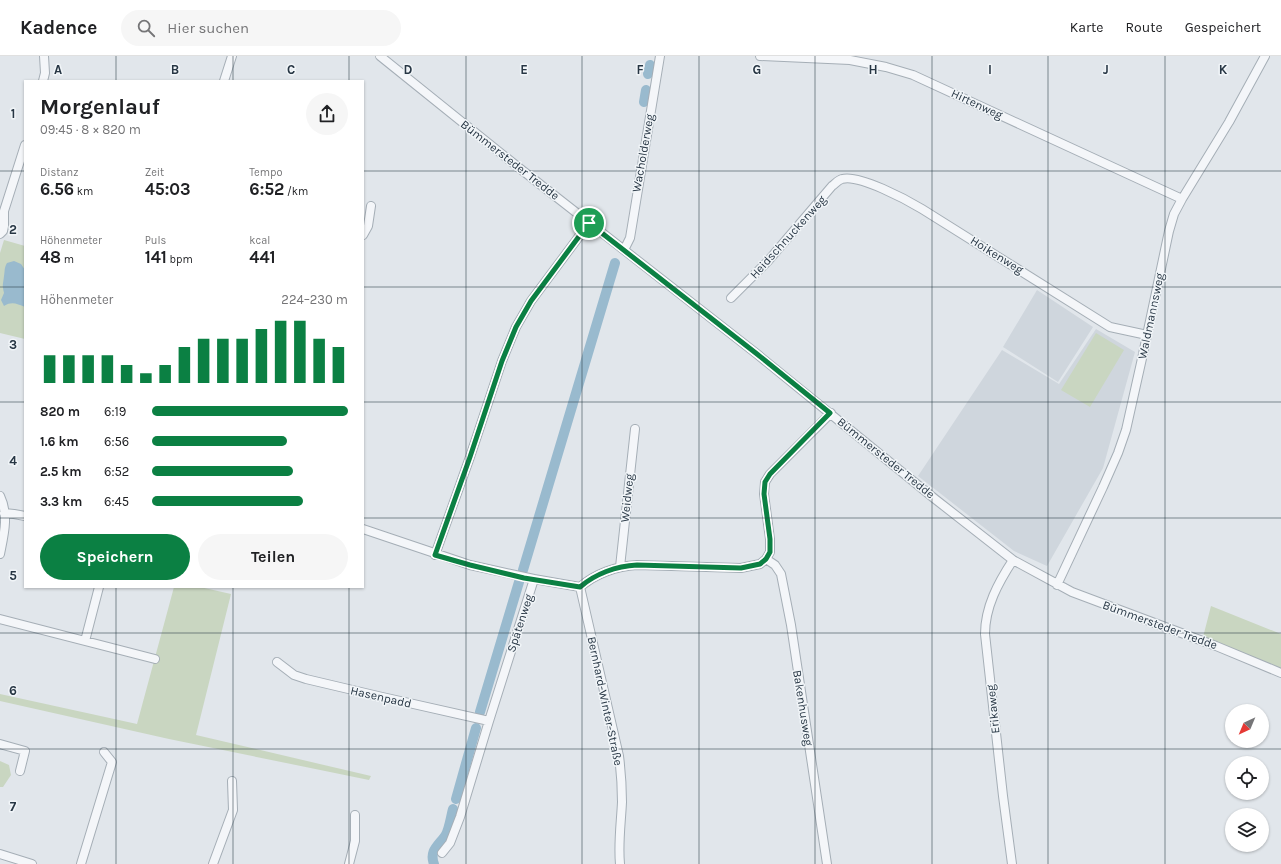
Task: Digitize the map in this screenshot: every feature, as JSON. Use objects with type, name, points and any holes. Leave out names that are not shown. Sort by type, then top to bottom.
[{"type":"street","points":[[43,80],[45,73],[44,56]]},
{"type":"street","points":[[224,80],[232,56]]},
{"type":"street","name":"Bümmersteder Tredde","points":[[380,56],[518,168],[830,413],[935,499],[1013,560],[1057,585],[1216,646],[1281,673]]},
{"type":"street","name":"Wacholderweg","points":[[624,250],[630,238],[660,56]]},
{"type":"street","name":"Hirtenweg","points":[[760,56],[850,60],[886,67],[913,75],[1182,199]]},
{"type":"street","name":"Waldmannsweg","points":[[1057,585],[1103,487],[1126,430],[1174,214],[1229,122],[1264,56]]},
{"type":"street","points":[[0,234],[4,226],[2,212],[24,148]]},
{"type":"street","name":"Heidschnuckenweg","points":[[731,298],[768,261],[832,186],[840,179],[845,178]]},
{"type":"street","name":"Hoikenweg","points":[[845,178],[876,186],[897,195],[922,209],[1110,327],[1147,335]]},
{"type":"street","points":[[364,233],[368,226],[371,206]]},
{"type":"street","points":[[435,555],[502,361],[516,327],[531,301],[589,223]]},
{"type":"street","points":[[580,587],[593,577],[620,567],[637,565],[741,568],[760,564],[766,559],[770,552],[770,539],[764,494],[765,482],[770,474],[830,413]]},
{"type":"street","name":"Weidweg","points":[[620,567],[635,429]]},
{"type":"street","points":[[0,496],[3,502],[6,521],[0,554]]},
{"type":"street","points":[[4,513],[24,516]]},
{"type":"street","points":[[364,530],[435,555],[470,565],[534,579]]},
{"type":"street","name":"Bakenhusweg","points":[[766,559],[775,565],[781,574],[791,625],[827,864]]},
{"type":"street","name":"Erikaweg","points":[[1012,864],[985,634],[986,618],[991,599],[1013,560]]},
{"type":"street","name":"Spätenweg","points":[[442,853],[450,843],[460,817],[534,579],[580,587]]},
{"type":"street","name":"Bernhard-Winter-Straße","points":[[580,587],[619,756],[622,793],[619,851],[620,864]]},
{"type":"street","points":[[85,641],[99,588]]},
{"type":"street","points":[[0,619],[155,659]]},
{"type":"street","name":"Hasenpadd","points":[[277,662],[294,675],[306,679],[489,721]]},
{"type":"street","points":[[0,744],[25,751],[20,771]]},
{"type":"street","points":[[81,864],[112,762],[104,752]]},
{"type":"street","points":[[213,864],[233,810],[232,781]]},
{"type":"street","points":[[349,864],[355,841],[355,815]]},
{"type":"street","points":[[0,854],[32,864]]},
{"type":"shaded area","points":[[1037,290],[1093,327],[1058,382],[1003,347]]},
{"type":"shaded area","points":[[1096,329],[1135,352],[1103,468],[1047,566],[1014,551],[918,476],[1002,350],[1059,384]]},
{"type":"green space","points":[[4,240],[24,246],[24,339],[0,333],[0,253]]},
{"type":"green space","points":[[1096,333],[1124,350],[1090,407],[1061,390]]},
{"type":"green space","points":[[174,588],[204,588],[231,594],[196,735],[371,776],[369,780],[169,739],[0,701],[0,694],[137,724]]},
{"type":"green space","points":[[1211,606],[1281,634],[1281,673],[1202,641]]},
{"type":"green space","points":[[0,761],[9,765],[11,775],[3,787],[0,787]]},
{"type":"water","points":[[14,261],[21,264],[24,268],[24,307],[12,303],[4,306],[1,300],[4,293],[3,284],[5,266],[7,263]]},
{"type":"waterway","points":[[648,74],[650,65]]},
{"type":"waterway","points":[[644,102],[646,90]]},
{"type":"waterway","points":[[523,570],[615,263]]},
{"type":"waterway","points":[[480,712],[519,582]]},
{"type":"waterway","points":[[456,799],[476,728]]},
{"type":"waterway","points":[[434,864],[433,852],[446,834],[453,809]]},
{"type":"route","points":[[589,223],[830,413],[770,474],[765,482],[764,494],[770,539],[770,552],[766,559],[760,564],[741,568],[627,565],[598,575],[588,580],[580,587],[524,578],[435,555],[502,361],[516,327],[531,301],[589,223]]}]
